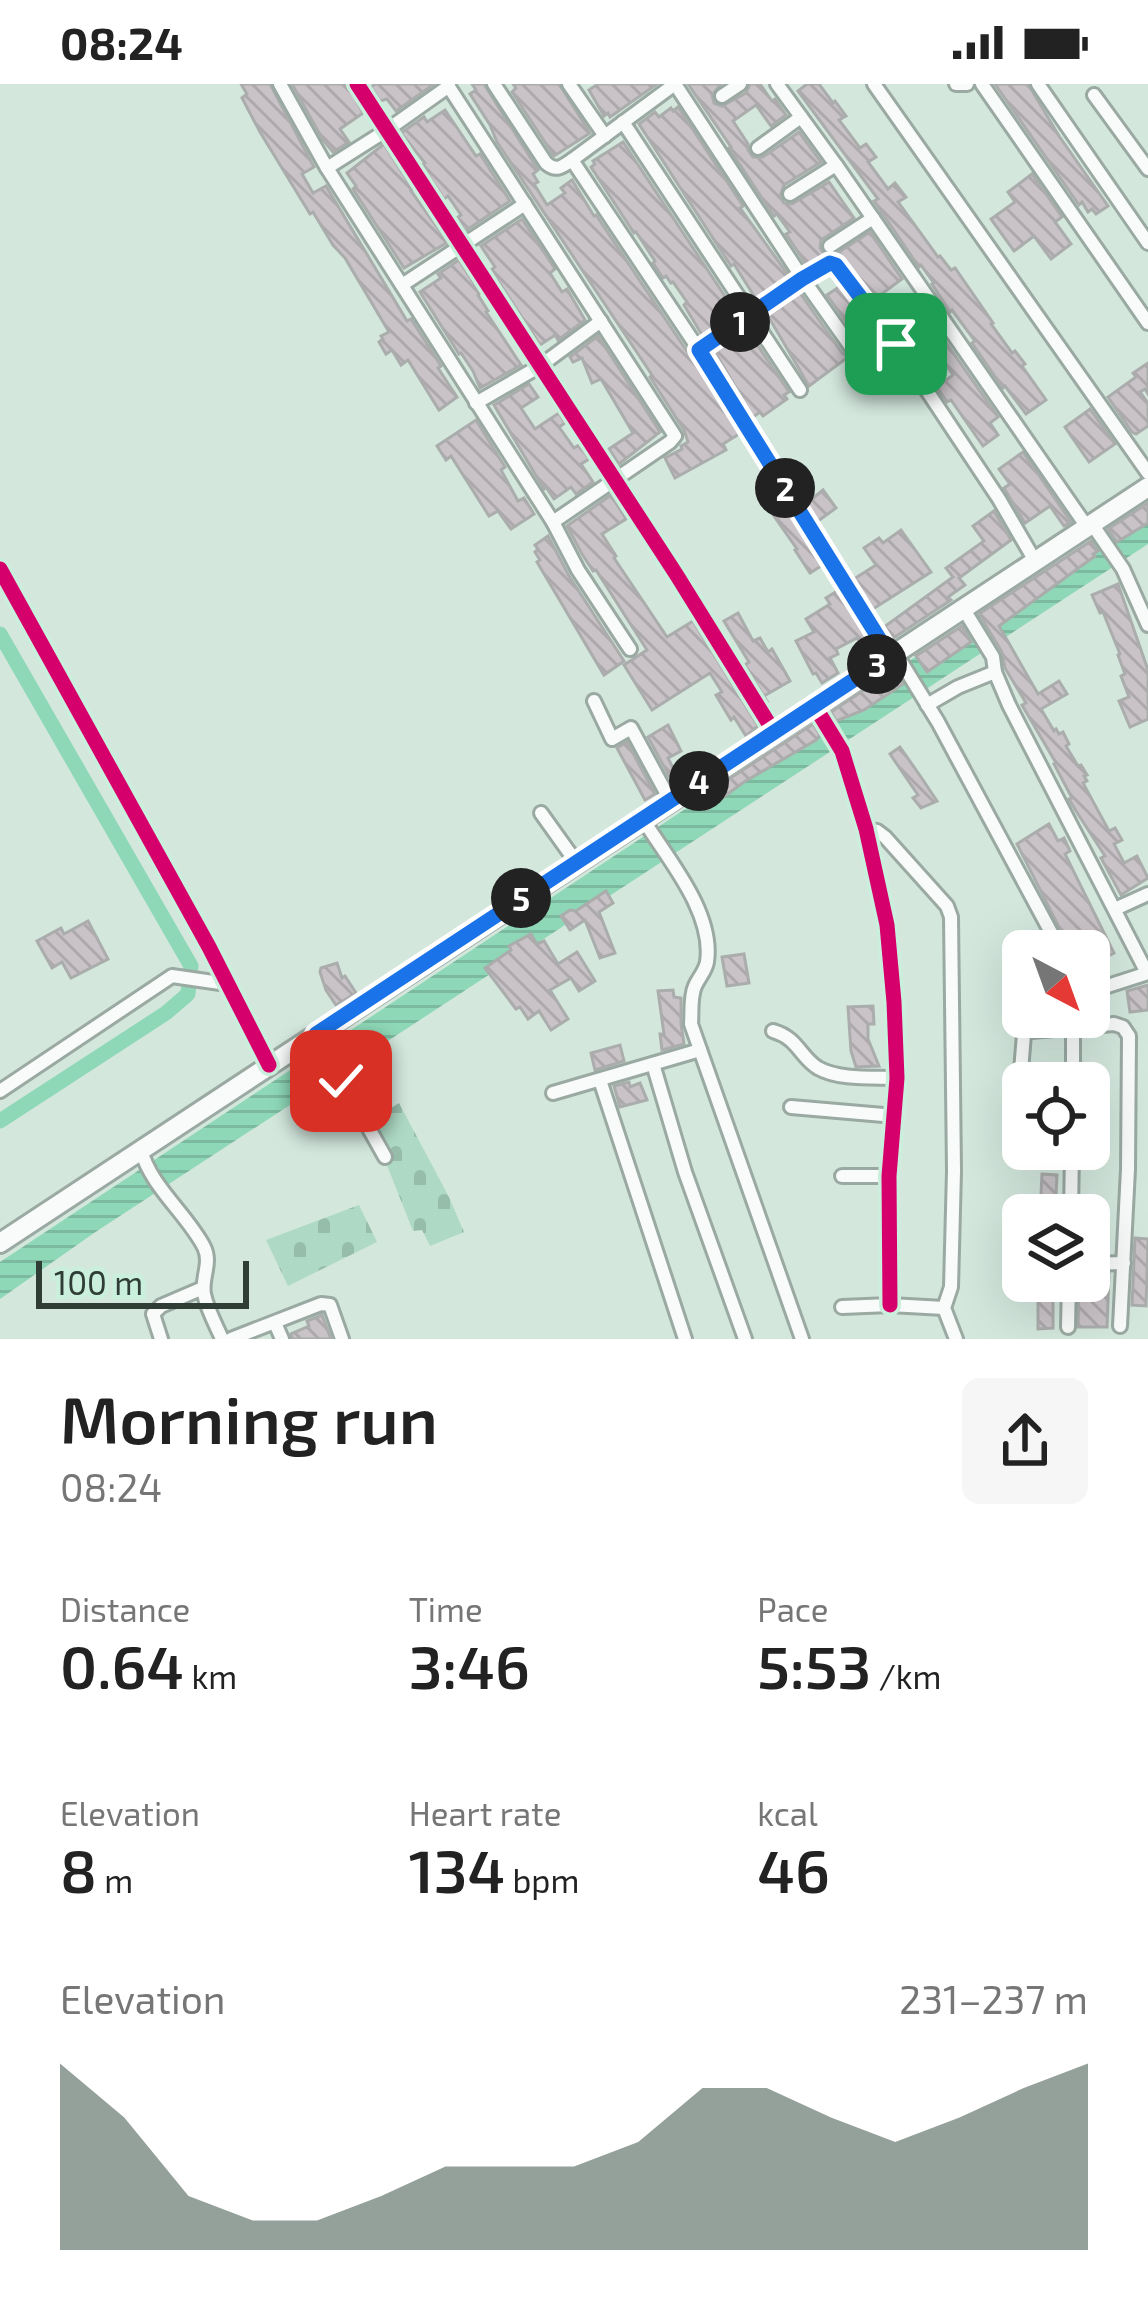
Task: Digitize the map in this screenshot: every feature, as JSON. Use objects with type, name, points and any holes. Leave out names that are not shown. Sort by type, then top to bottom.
[{"type":"main road","points":[[0,1244],[143,1155],[269,1065],[319,1039],[576,862],[646,822],[670,800],[817,709],[1148,487]]},
{"type":"street","points":[[280,84],[327,168],[630,649]]},
{"type":"street","points":[[357,84],[774,732]]},
{"type":"street","points":[[494,84],[552,169],[559,169],[675,84],[851,347]]},
{"type":"street","points":[[569,84],[604,136]]},
{"type":"street","points":[[646,84],[655,98]]},
{"type":"street","points":[[722,96],[740,84]]},
{"type":"street","points":[[777,84],[1123,569],[1148,625]]},
{"type":"street","points":[[874,84],[1148,472]]},
{"type":"street","points":[[956,84],[967,84]]},
{"type":"street","points":[[982,84],[1148,322]]},
{"type":"street","points":[[1038,84],[1148,243]]},
{"type":"street","points":[[327,168],[448,85],[675,436],[553,522]]},
{"type":"street","points":[[1094,95],[1148,169]]},
{"type":"street","points":[[758,148],[801,117]]},
{"type":"street","points":[[622,122],[800,390]]},
{"type":"street","points":[[572,160],[925,702],[1050,930]]},
{"type":"street","points":[[790,194],[836,165]]},
{"type":"street","points":[[402,285],[525,204]]},
{"type":"street","points":[[830,246],[873,218]]},
{"type":"street","points":[[699,350],[802,279],[830,263],[836,265],[896,344],[1036,561]]},
{"type":"street","points":[[476,403],[540,366],[601,321]]},
{"type":"street","points":[[0,569],[269,1065]]},
{"type":"street","points":[[965,612],[993,657],[995,673],[1033,755],[1148,973],[1110,985]]},
{"type":"street","points":[[925,702],[995,673]]},
{"type":"street","points":[[594,700],[613,739],[631,728],[670,800]]},
{"type":"street","points":[[817,709],[842,751],[866,829],[887,925],[896,1078],[890,1305]]},
{"type":"street","points":[[541,813],[576,862]]},
{"type":"street","points":[[646,822],[704,920],[707,962],[694,990],[691,1024],[802,1339]]},
{"type":"street","points":[[866,829],[885,837],[951,917],[954,1171],[951,1287],[944,1308],[956,1339]]},
{"type":"street","points":[[1115,909],[1148,894]]},
{"type":"street","points":[[0,1091],[172,976],[227,984]]},
{"type":"street","points":[[1110,1023],[1123,1027],[1129,1036],[1120,1327]]},
{"type":"street","points":[[773,1031],[789,1037],[817,1067],[833,1073],[896,1078]]},
{"type":"street","points":[[319,1039],[385,1157]]},
{"type":"street","points":[[553,1093],[700,1050]]},
{"type":"street","points":[[652,1064],[745,1339]]},
{"type":"street","points":[[600,1079],[685,1339]]},
{"type":"street","points":[[790,1107],[896,1116]]},
{"type":"street","points":[[143,1155],[206,1249],[209,1261],[203,1288],[226,1339],[321,1304],[330,1305],[342,1339]]},
{"type":"street","points":[[842,1176],[890,1176]]},
{"type":"street","points":[[1110,1263],[1124,1263]]},
{"type":"street","points":[[161,1339],[153,1314],[203,1288]]},
{"type":"street","points":[[1068,1328],[1069,1302]]},
{"type":"street","points":[[842,1306],[944,1308]]},
{"type":"street","points":[[274,1322],[282,1339]]},
{"type":"green space","points":[[399,1103],[464,1232],[430,1246],[422,1230],[413,1231],[377,1140],[375,1118]]},
{"type":"green space","points":[[359,1205],[377,1242],[288,1286],[266,1240]]},
{"type":"shaded area","points":[[1148,503],[1148,544],[0,1299],[0,1262]]},
{"type":"building","points":[[241,84],[270,84],[314,167],[302,174],[313,193],[326,186],[407,321],[411,319],[441,366],[457,397],[439,410],[408,360],[401,365],[392,350],[386,354],[379,342],[389,332],[260,132],[242,98],[247,94]]},
{"type":"building","points":[[292,84],[347,84],[363,113],[340,129],[349,142],[333,152]]},
{"type":"building","points":[[434,84],[396,111],[387,99],[380,101],[371,87]]},
{"type":"building","points":[[472,84],[484,84],[538,170],[533,174],[538,182],[534,184],[547,205],[565,193],[561,188],[572,180],[739,434],[723,444],[726,450],[675,478],[665,458],[688,442],[684,430],[497,142],[470,94],[476,90]]},
{"type":"building","points":[[513,84],[559,84],[590,133],[554,156],[512,92]]},
{"type":"building","points":[[598,84],[657,84],[610,117],[608,113],[604,116],[589,90]]},
{"type":"building","points":[[688,84],[721,84],[712,95],[714,103],[722,106],[746,93],[750,84],[760,84],[775,99],[786,115],[771,126],[756,105],[733,121],[753,157],[763,157],[799,132],[821,162],[784,185],[780,196],[784,203],[792,204],[829,182],[854,218],[821,240],[825,255],[806,264],[786,234],[790,232],[774,216]]},
{"type":"building","points":[[807,84],[819,84],[835,101],[846,116],[839,120],[860,148],[866,144],[876,157],[868,162],[888,189],[895,183],[906,197],[898,202],[938,257],[951,270],[955,268],[1046,400],[1026,414],[1003,388],[972,343],[975,341],[874,201],[878,199],[798,91]]},
{"type":"building","points":[[995,84],[1028,84],[1108,206],[1096,214],[1092,209],[1088,212],[1082,202],[1079,205]]},
{"type":"building","points":[[678,107],[743,206],[740,208],[789,276],[756,299],[639,124],[655,112],[659,117]]},
{"type":"building","points":[[445,110],[510,201],[465,231],[457,218],[461,215],[448,196],[444,199],[425,163],[401,133]]},
{"type":"building","points":[[623,142],[734,310],[702,335],[684,305],[687,302],[673,282],[663,278],[591,167]]},
{"type":"building","points":[[384,144],[448,242],[404,268],[347,173]]},
{"type":"building","points":[[1032,174],[1062,217],[1055,222],[1071,244],[1051,259],[1034,236],[1014,251],[991,219],[1015,202],[1008,192]]},
{"type":"building","points":[[522,219],[555,269],[550,273],[562,292],[567,289],[585,320],[558,340],[555,335],[540,345],[491,270],[495,267],[481,246]]},
{"type":"building","points":[[870,232],[902,279],[875,299],[839,252]]},
{"type":"building","points":[[459,260],[521,365],[480,388],[420,292]]},
{"type":"building","points":[[839,287],[876,341],[872,344],[877,353],[868,359],[827,295]]},
{"type":"building","points":[[800,293],[848,357],[809,386],[768,316]]},
{"type":"building","points":[[921,307],[998,417],[990,423],[998,435],[983,446],[937,387],[953,375],[934,348],[919,359],[908,342],[916,337],[903,320]]},
{"type":"building","points":[[748,331],[789,392],[784,395],[787,399],[763,416],[760,412],[753,417],[715,352]]},
{"type":"building","points":[[598,336],[660,432],[619,464],[609,449],[633,433],[601,379],[592,383],[582,358],[573,362],[570,357]]},
{"type":"building","points":[[1148,363],[1148,394],[1145,389],[1140,392],[1148,403],[1148,426],[1136,434],[1108,397]]},
{"type":"building","points":[[529,384],[538,397],[521,408],[535,429],[559,413],[565,423],[559,427],[589,459],[581,464],[593,482],[576,494],[571,487],[554,499],[544,489],[494,405]]},
{"type":"building","points":[[1090,409],[1115,444],[1089,462],[1065,427]]},
{"type":"building","points":[[476,420],[505,467],[501,470],[518,501],[524,498],[534,514],[511,529],[498,511],[489,516],[451,456],[446,460],[437,446]]},
{"type":"building","points":[[1023,452],[1071,522],[1064,526],[1050,506],[1025,523],[1004,488],[1010,484],[999,469]]},
{"type":"building","points":[[823,490],[836,508],[818,521],[807,503]]},
{"type":"building","points":[[611,495],[626,519],[602,534],[614,558],[667,637],[693,621],[758,726],[746,736],[716,695],[722,692],[710,673],[652,710],[624,665],[647,650],[567,526]]},
{"type":"building","points":[[781,501],[821,566],[810,573],[769,509]]},
{"type":"building","points":[[1148,503],[1148,523],[1117,542],[1108,529]]},
{"type":"building","points":[[994,511],[1011,540],[959,578],[965,585],[948,597],[951,600],[892,639],[884,627],[953,577],[946,568],[984,541],[973,526]]},
{"type":"building","points":[[901,530],[931,572],[873,609],[854,579],[876,565],[864,548],[879,538],[883,543]]},
{"type":"building","points":[[548,536],[624,661],[604,675],[537,562],[535,545]]},
{"type":"building","points":[[1091,541],[1098,551],[1095,556],[999,626],[1038,694],[1059,681],[1067,694],[1041,709],[1054,731],[1063,732],[1066,746],[1087,775],[1083,783],[1109,831],[1115,828],[1122,840],[1114,844],[1124,863],[1137,856],[1148,878],[1121,895],[979,614]]},
{"type":"building","points":[[1118,584],[1148,670],[1148,719],[1130,727],[1119,701],[1129,697],[1120,654],[1092,595]]},
{"type":"building","points":[[837,591],[874,651],[868,655],[857,638],[836,649],[838,654],[830,658],[838,673],[822,683],[796,641],[814,632],[806,619],[830,604],[826,598]]},
{"type":"building","points":[[738,613],[753,641],[760,638],[768,652],[772,649],[790,681],[764,696],[768,703],[745,665],[749,662],[724,621]]},
{"type":"building","points":[[962,626],[971,642],[927,672],[916,656]]},
{"type":"building","points":[[894,670],[903,684],[864,710],[836,721],[831,712]]},
{"type":"building","points":[[813,724],[820,735],[816,740],[707,809],[700,798]]},
{"type":"building","points":[[668,725],[681,751],[668,758],[675,772],[669,776],[648,737]]},
{"type":"building","points":[[627,742],[655,794],[645,800],[617,748]]},
{"type":"building","points":[[900,747],[937,801],[921,808],[913,798],[918,795],[890,754]]},
{"type":"building","points":[[1049,824],[1058,841],[1064,838],[1070,851],[1065,854],[1103,930],[1060,930],[1017,844]]},
{"type":"building","points":[[606,891],[613,903],[599,912],[615,953],[600,958],[585,920],[570,930],[561,916]]},
{"type":"building","points":[[88,921],[108,959],[71,978],[62,962],[52,968],[37,941]]},
{"type":"building","points":[[531,934],[537,944],[544,941],[558,964],[577,952],[595,981],[579,991],[571,978],[550,990],[568,1019],[551,1030],[539,1011],[528,1019],[520,1007],[516,1009],[485,968]]},
{"type":"building","points":[[744,954],[749,983],[727,986],[722,957]]},
{"type":"building","points":[[337,963],[342,978],[356,993],[336,1005],[320,972]]},
{"type":"building","points":[[1148,985],[1148,1010],[1130,1012],[1127,991]]},
{"type":"building","points":[[673,990],[674,997],[681,998],[684,1044],[662,1050],[658,991]]},
{"type":"building","points":[[873,1006],[874,1024],[868,1024],[868,1039],[879,1066],[856,1067],[848,1007]]},
{"type":"building","points":[[620,1045],[624,1061],[595,1070],[591,1053]]},
{"type":"building","points":[[629,1082],[630,1087],[640,1083],[647,1100],[620,1107],[614,1086]]},
{"type":"building","points":[[1042,1174],[1057,1175],[1056,1194],[1041,1194]]},
{"type":"building","points":[[1135,1238],[1148,1239],[1146,1306],[1132,1305]]},
{"type":"building","points":[[1038,1302],[1053,1302],[1053,1328],[1038,1329]]},
{"type":"building","points":[[1079,1302],[1108,1302],[1107,1327],[1078,1327]]},
{"type":"building","points":[[322,1315],[331,1339],[292,1339],[291,1334],[309,1326],[307,1321]]},
{"type":"waterway","points":[[0,634],[191,966],[188,994],[166,1013],[0,1121]]},
{"type":"cycle path","points":[[357,84],[774,732]]},
{"type":"cycle path","points":[[0,569],[269,1065]]},
{"type":"cycle path","points":[[814,705],[842,751],[866,829],[887,925],[897,1078],[889,1176],[890,1305]]},
{"type":"route","points":[[341,1081],[316,1034],[890,656],[699,350],[830,263],[896,344]]}]
